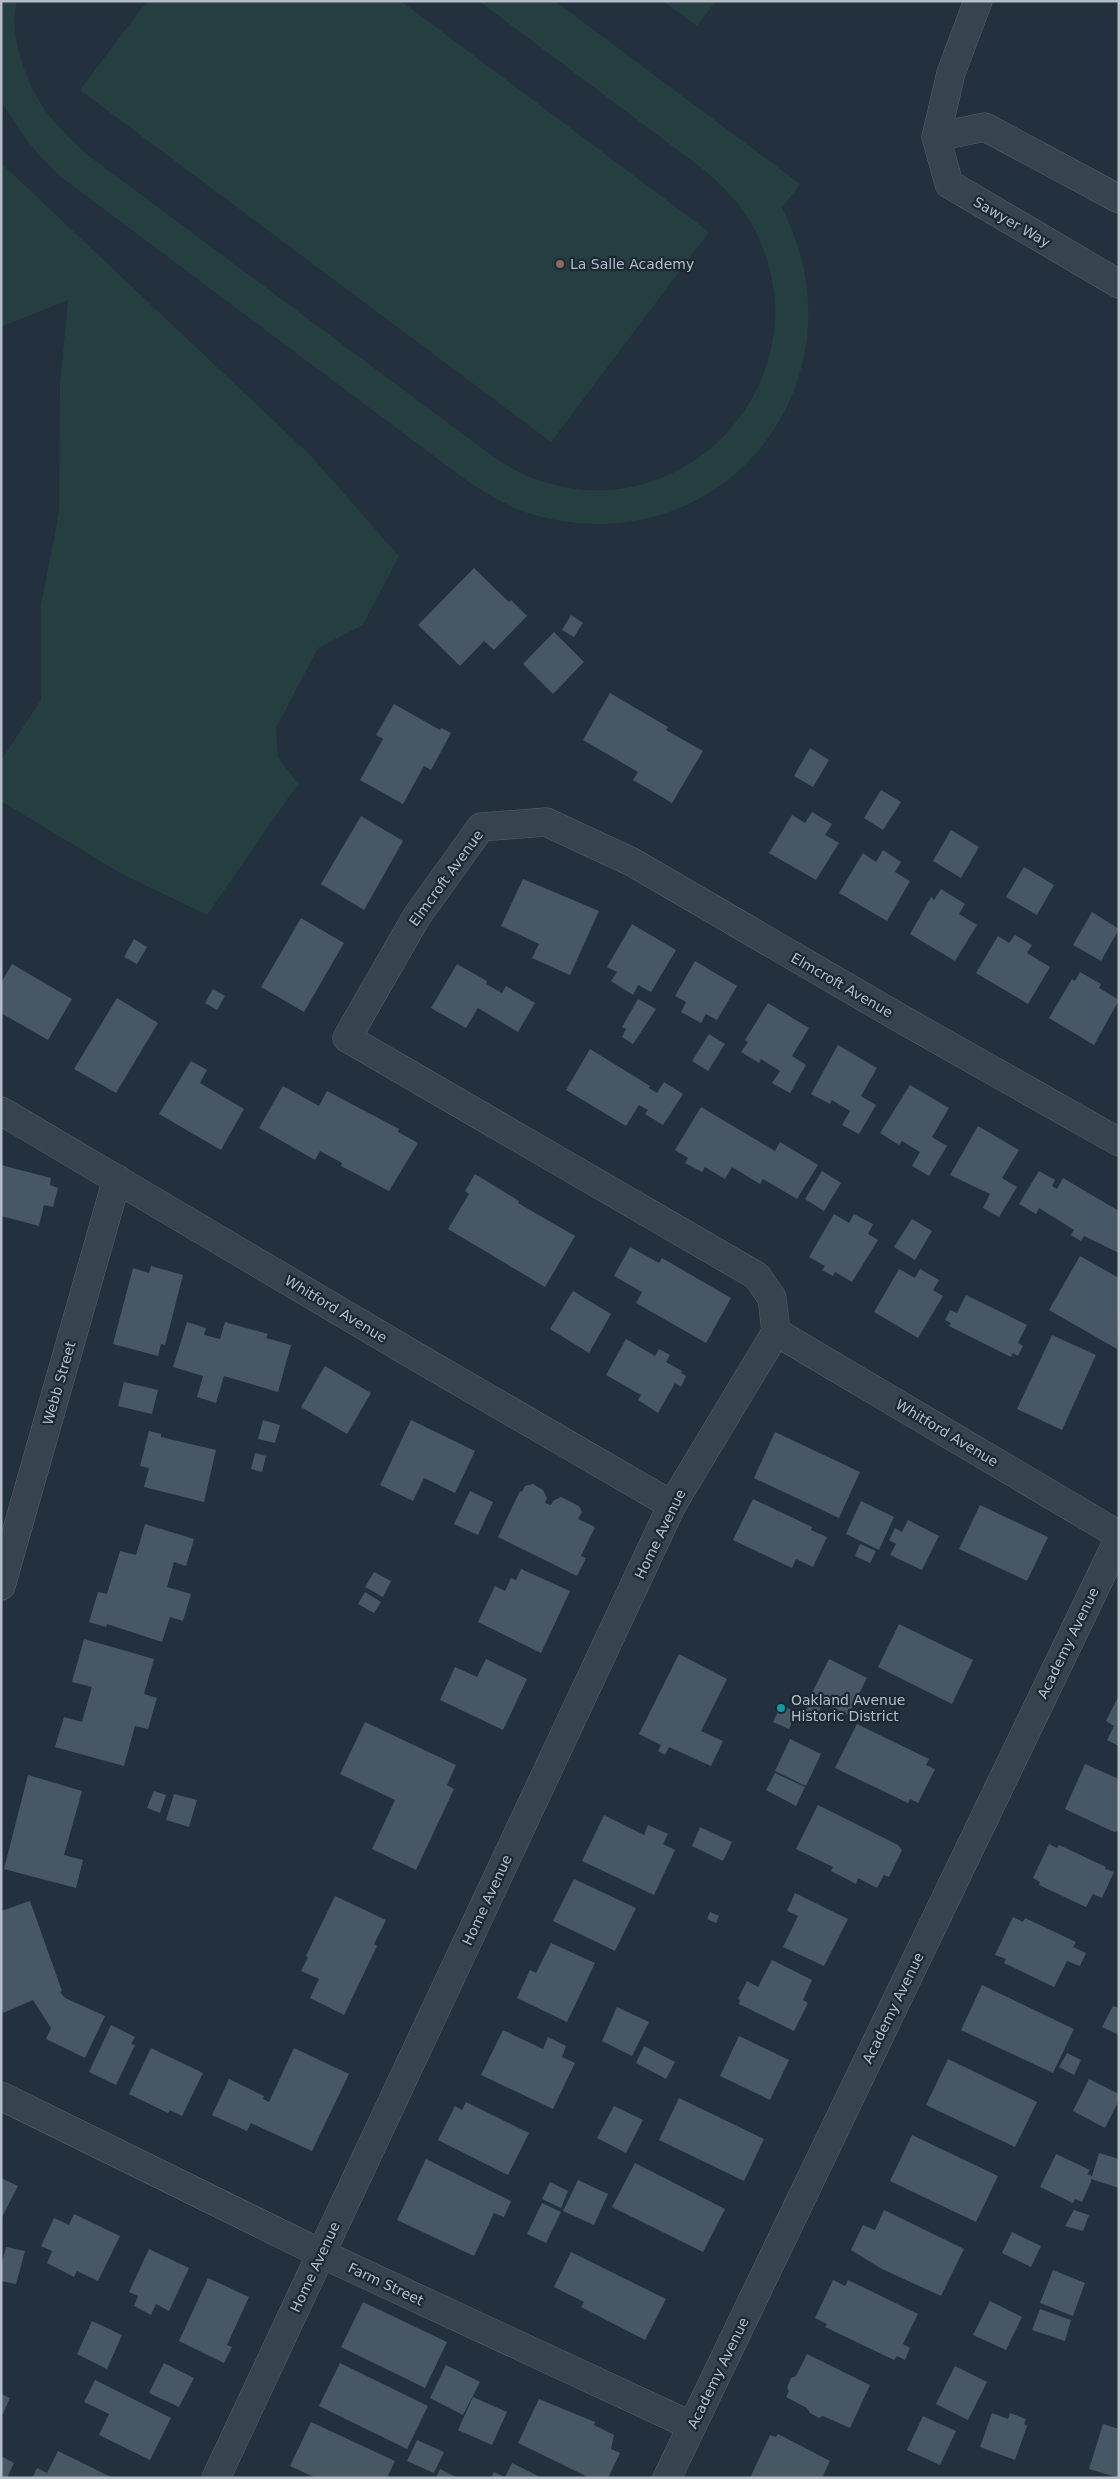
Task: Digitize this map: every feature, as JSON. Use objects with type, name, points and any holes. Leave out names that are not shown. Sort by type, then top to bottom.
[{"type":"street","name":"Sawyer Way","points":[[978,1],[951,73],[936,137],[949,184],[1119,284]]},
{"type":"street","points":[[936,137],[985,127],[1119,199]]},
{"type":"street","name":"Elmcroft Avenue","points":[[776,1332],[772,1298],[757,1276],[347,1038],[418,916],[481,827],[546,822],[632,862],[904,1021],[1119,1142]]},
{"type":"street","name":"Whitford Avenue","points":[[1,1111],[425,1362],[672,1505]]},
{"type":"street","name":"Webb Street","points":[[1,1586],[117,1179]]},
{"type":"street","name":"Whitford Avenue","points":[[776,1332],[1119,1536]]},
{"type":"street","name":"Home Avenue","points":[[216,2478],[672,1505],[776,1332]]},
{"type":"street","name":"Academy Avenue","points":[[668,2478],[1119,1536]]},
{"type":"street","name":"Farm Street","points":[[1,2096],[322,2254],[692,2426]]},
{"type":"green space","points":[[1,1],[17,1],[15,29],[17,44],[33,90],[52,119],[85,153],[491,455],[515,470],[541,481],[596,490],[648,483],[693,461],[731,428],[758,386],[773,338],[773,285],[756,232],[733,198],[718,183],[703,169],[479,1],[555,1],[800,184],[782,208],[804,272],[807,335],[793,394],[763,444],[721,485],[667,513],[606,524],[538,516],[502,502],[470,483],[61,177],[29,142],[3,104],[1,139]]},
{"type":"green space","points":[[147,1],[401,1],[709,232],[551,442],[80,90]]},
{"type":"green space","points":[[663,1],[716,1],[697,26]]},
{"type":"green space","points":[[1,163],[310,455],[399,556],[363,625],[318,648],[276,728],[278,757],[298,784],[207,915],[120,873],[1,801],[1,760],[41,700],[41,604],[59,512],[60,384],[68,300],[1,327]]},
{"type":"building","points":[[474,568],[509,602],[511,600],[527,616],[494,650],[484,641],[460,666],[418,625]]},
{"type":"building","points":[[571,615],[583,623],[574,637],[562,630]]},
{"type":"building","points":[[554,632],[584,662],[553,694],[523,664]]},
{"type":"building","points":[[610,693],[668,727],[666,730],[703,751],[672,803],[633,780],[638,772],[583,740]]},
{"type":"building","points":[[394,704],[440,730],[441,728],[451,733],[431,770],[424,766],[403,804],[360,780],[383,739],[376,735]]},
{"type":"building","points":[[810,748],[829,760],[813,787],[794,776]]},
{"type":"building","points":[[881,790],[901,802],[883,830],[864,818]]},
{"type":"building","points":[[812,812],[832,824],[825,835],[839,843],[816,880],[769,853],[792,815],[805,823]]},
{"type":"building","points":[[361,816],[403,841],[364,910],[321,884]]},
{"type":"building","points":[[951,830],[979,847],[961,878],[933,861]]},
{"type":"building","points":[[883,850],[901,862],[895,872],[910,881],[887,921],[839,893],[863,853],[876,862]]},
{"type":"building","points":[[1024,867],[1054,885],[1037,915],[1006,897]]},
{"type":"building","points":[[523,879],[599,911],[570,975],[532,958],[539,944],[501,926]]},
{"type":"building","points":[[941,889],[965,904],[959,914],[977,925],[955,961],[910,934],[931,897],[934,900]]},
{"type":"building","points":[[1092,912],[1119,929],[1101,961],[1073,945]]},
{"type":"building","points":[[301,918],[344,943],[304,1012],[261,987]]},
{"type":"building","points":[[632,924],[676,950],[651,992],[638,985],[633,995],[611,981],[617,972],[607,967]]},
{"type":"building","points":[[1015,935],[1032,945],[1027,953],[1050,967],[1028,1004],[976,973],[998,936],[1009,943]]},
{"type":"building","points":[[134,939],[147,947],[137,964],[124,957]]},
{"type":"building","points":[[695,961],[737,986],[717,1020],[706,1014],[701,1023],[681,1012],[686,1002],[675,996]]},
{"type":"building","points":[[12,964],[72,999],[48,1040],[1,1013],[1,983]]},
{"type":"building","points":[[457,964],[487,981],[486,984],[502,993],[506,986],[535,1003],[518,1032],[478,1008],[466,1028],[431,1008]]},
{"type":"building","points":[[1080,972],[1101,984],[1099,988],[1119,1000],[1094,1045],[1049,1018],[1072,979],[1075,981]]},
{"type":"building","points":[[213,989],[225,996],[217,1010],[205,1003]]},
{"type":"building","points":[[117,998],[158,1023],[116,1093],[74,1069]]},
{"type":"building","points":[[638,999],[656,1009],[633,1044],[622,1037],[626,1029],[622,1027]]},
{"type":"building","points":[[768,1003],[809,1028],[792,1056],[806,1065],[790,1093],[772,1083],[780,1071],[761,1059],[759,1063],[741,1052],[748,1042],[745,1040]]},
{"type":"building","points":[[709,1034],[725,1044],[708,1071],[692,1061]]},
{"type":"building","points":[[838,1045],[877,1068],[861,1096],[876,1105],[859,1134],[842,1125],[850,1111],[832,1100],[830,1104],[811,1094]]},
{"type":"building","points":[[590,1049],[650,1086],[649,1088],[657,1093],[664,1082],[683,1094],[663,1125],[645,1114],[648,1110],[639,1105],[626,1126],[566,1090]]},
{"type":"building","points":[[191,1061],[207,1070],[200,1083],[244,1109],[221,1150],[159,1114]]},
{"type":"building","points":[[910,1085],[949,1108],[932,1137],[947,1146],[929,1176],[912,1166],[920,1152],[902,1141],[899,1145],[880,1133]]},
{"type":"building","points":[[283,1086],[319,1106],[327,1091],[399,1129],[398,1132],[418,1143],[389,1191],[341,1166],[342,1163],[320,1151],[315,1160],[259,1128]]},
{"type":"building","points":[[701,1107],[775,1151],[780,1142],[818,1165],[797,1199],[763,1179],[760,1184],[732,1167],[725,1179],[705,1167],[702,1172],[685,1163],[688,1158],[675,1150]]},
{"type":"building","points":[[978,1126],[1019,1150],[1002,1178],[1017,1187],[999,1217],[983,1208],[990,1194],[950,1175]]},
{"type":"building","points":[[1,1165],[51,1178],[50,1185],[58,1188],[53,1207],[44,1205],[39,1226],[1,1216]]},
{"type":"building","points":[[822,1171],[841,1183],[824,1211],[805,1199]]},
{"type":"building","points":[[1039,1171],[1055,1180],[1052,1186],[1057,1189],[1063,1178],[1119,1211],[1119,1253],[1084,1236],[1081,1241],[1071,1235],[1074,1230],[1039,1208],[1036,1214],[1019,1204]]},
{"type":"building","points":[[475,1174],[519,1201],[518,1203],[575,1236],[545,1287],[448,1229],[469,1194],[465,1191]]},
{"type":"building","points":[[834,1214],[849,1223],[854,1214],[873,1224],[868,1234],[878,1240],[852,1282],[835,1272],[833,1276],[822,1270],[825,1266],[809,1257]]},
{"type":"building","points":[[912,1219],[932,1231],[915,1260],[894,1247]]},
{"type":"building","points":[[630,1247],[659,1263],[662,1258],[731,1298],[706,1343],[636,1303],[642,1292],[614,1276]]},
{"type":"building","points":[[1080,1256],[1119,1278],[1117,1349],[1049,1310]]},
{"type":"building","points":[[151,1266],[183,1275],[165,1345],[161,1344],[158,1356],[113,1344],[133,1268],[149,1273]]},
{"type":"building","points":[[899,1269],[915,1278],[920,1269],[939,1280],[933,1290],[943,1296],[918,1338],[874,1312]]},
{"type":"building","points":[[573,1291],[611,1314],[589,1353],[550,1329]]},
{"type":"building","points":[[966,1295],[1027,1325],[1018,1343],[1023,1346],[1018,1356],[1013,1353],[1011,1357],[949,1326],[951,1323],[945,1320],[950,1310],[957,1313]]},
{"type":"building","points":[[187,1322],[206,1328],[204,1335],[220,1339],[225,1322],[268,1334],[266,1338],[291,1345],[278,1392],[224,1376],[216,1403],[197,1397],[203,1376],[173,1367]]},
{"type":"building","points":[[1052,1335],[1096,1355],[1062,1430],[1017,1409]]},
{"type":"building","points":[[626,1339],[655,1356],[659,1349],[670,1355],[666,1362],[682,1371],[681,1373],[686,1376],[681,1387],[675,1383],[658,1413],[638,1400],[641,1395],[606,1375]]},
{"type":"building","points":[[325,1366],[371,1393],[347,1434],[301,1407]]},
{"type":"building","points":[[124,1382],[158,1390],[152,1414],[118,1406]]},
{"type":"building","points":[[263,1420],[280,1425],[275,1443],[258,1439]]},
{"type":"building","points":[[411,1420],[475,1451],[455,1493],[424,1478],[413,1501],[380,1485]]},
{"type":"building","points":[[149,1431],[161,1434],[161,1437],[216,1450],[204,1502],[144,1487],[149,1468],[140,1466]]},
{"type":"building","points":[[775,1432],[860,1472],[839,1518],[754,1478]]},
{"type":"building","points":[[255,1453],[266,1456],[262,1472],[251,1469]]},
{"type":"building","points":[[533,1484],[543,1490],[547,1498],[545,1503],[551,1505],[553,1501],[561,1497],[579,1506],[582,1512],[578,1519],[595,1527],[581,1556],[586,1558],[577,1576],[498,1537],[520,1491],[522,1492],[525,1486]]},
{"type":"building","points":[[470,1491],[493,1502],[478,1535],[454,1524]]},
{"type":"building","points":[[753,1499],[812,1527],[811,1530],[827,1537],[813,1567],[796,1559],[792,1568],[733,1540]]},
{"type":"building","points":[[861,1501],[894,1517],[879,1550],[846,1534]]},
{"type":"building","points":[[980,1505],[1048,1537],[1027,1581],[959,1549]]},
{"type":"building","points":[[908,1520],[939,1536],[922,1570],[890,1555],[896,1544],[889,1540],[895,1528],[902,1532]]},
{"type":"building","points":[[145,1524],[194,1539],[186,1566],[174,1562],[167,1587],[191,1594],[183,1621],[170,1617],[162,1642],[107,1624],[106,1627],[89,1622],[98,1592],[107,1594],[120,1551],[136,1555]]},
{"type":"building","points":[[860,1544],[876,1551],[870,1563],[855,1556]]},
{"type":"building","points":[[521,1569],[570,1591],[541,1653],[478,1622],[495,1586],[505,1591],[511,1578],[516,1580]]},
{"type":"building","points":[[374,1572],[391,1581],[383,1597],[365,1587]]},
{"type":"building","points":[[365,1592],[381,1602],[374,1613],[358,1604]]},
{"type":"building","points":[[899,1624],[973,1660],[952,1704],[878,1667]]},
{"type":"building","points":[[84,1639],[154,1659],[144,1694],[157,1698],[148,1729],[135,1726],[124,1766],[55,1747],[64,1717],[82,1722],[92,1687],[72,1682]]},
{"type":"building","points":[[679,1654],[727,1679],[701,1731],[723,1741],[711,1766],[669,1747],[665,1755],[658,1751],[661,1745],[639,1734]]},
{"type":"building","points":[[486,1659],[527,1679],[503,1730],[440,1700],[455,1667],[477,1677]]},
{"type":"building","points":[[829,1659],[867,1678],[848,1715],[810,1697]]},
{"type":"building","points":[[1119,1695],[1119,1746],[1107,1740],[1114,1726],[1106,1721]]},
{"type":"building","points":[[811,1701],[821,1707],[814,1720],[804,1714]]},
{"type":"building","points":[[781,1705],[796,1712],[789,1729],[773,1722]]},
{"type":"building","points":[[365,1722],[456,1765],[447,1785],[454,1789],[416,1870],[372,1849],[395,1800],[340,1774]]},
{"type":"building","points":[[857,1724],[929,1759],[926,1765],[935,1769],[918,1803],[910,1799],[908,1803],[835,1768]]},
{"type":"building","points":[[790,1739],[821,1754],[806,1786],[775,1771]]},
{"type":"building","points":[[1085,1764],[1119,1779],[1119,1831],[1114,1832],[1065,1809]]},
{"type":"building","points":[[775,1773],[805,1787],[796,1806],[766,1790]]},
{"type":"building","points":[[28,1775],[82,1791],[64,1855],[83,1860],[76,1888],[4,1869]]},
{"type":"building","points":[[154,1791],[166,1795],[160,1813],[147,1808]]},
{"type":"building","points":[[174,1794],[197,1800],[189,1827],[166,1820]]},
{"type":"building","points":[[818,1805],[898,1845],[902,1850],[889,1877],[884,1875],[877,1888],[858,1878],[856,1884],[831,1871],[833,1867],[796,1849]]},
{"type":"building","points":[[604,1815],[644,1835],[648,1825],[668,1834],[663,1844],[675,1850],[654,1895],[582,1861]]},
{"type":"building","points":[[700,1827],[732,1842],[723,1861],[692,1846]]},
{"type":"building","points":[[1049,1844],[1057,1848],[1059,1845],[1114,1872],[1102,1898],[1093,1894],[1086,1907],[1039,1885],[1040,1882],[1033,1878]]},
{"type":"building","points":[[574,1879],[636,1908],[615,1951],[553,1921]]},
{"type":"building","points":[[795,1893],[848,1919],[824,1966],[783,1947],[798,1916],[787,1911]]},
{"type":"building","points":[[335,1896],[386,1920],[374,1944],[377,1946],[344,2015],[310,1998],[319,1979],[301,1971],[308,1957],[306,1956]]},
{"type":"building","points":[[30,1901],[62,1991],[60,1992],[65,1998],[105,2016],[85,2058],[46,2039],[51,2028],[33,2000],[3,2013],[1,2007],[1,1911]]},
{"type":"building","points":[[710,1912],[719,1916],[716,1923],[707,1919]]},
{"type":"building","points":[[1013,1917],[1023,1922],[1025,1918],[1076,1942],[1073,1947],[1086,1953],[1080,1966],[1067,1961],[1054,1987],[1004,1963],[1006,1959],[995,1955]]},
{"type":"building","points":[[551,1943],[595,1963],[567,2022],[517,1998],[530,1970],[536,1973]]},
{"type":"building","points":[[772,1960],[812,1980],[803,2000],[808,2003],[794,2031],[739,2004],[740,2000],[738,1999],[747,1981],[758,1987]]},
{"type":"building","points":[[982,1985],[1074,2029],[1053,2073],[961,2030]]},
{"type":"building","points":[[1113,2006],[1119,2008],[1119,2035],[1102,2027]]},
{"type":"building","points":[[617,2007],[649,2022],[632,2056],[602,2041]]},
{"type":"building","points":[[111,2025],[135,2037],[131,2044],[135,2045],[116,2085],[89,2072]]},
{"type":"building","points":[[503,2030],[543,2049],[548,2037],[566,2046],[562,2057],[575,2063],[553,2109],[481,2075]]},
{"type":"building","points":[[739,2036],[789,2060],[770,2100],[720,2076]]},
{"type":"building","points":[[644,2046],[675,2062],[666,2079],[636,2063]]},
{"type":"building","points":[[151,2048],[203,2073],[182,2116],[170,2110],[168,2113],[129,2094]]},
{"type":"building","points":[[294,2048],[349,2074],[312,2151],[251,2123],[247,2131],[212,2115],[229,2079],[264,2096],[263,2099],[269,2102]]},
{"type":"building","points":[[1067,2053],[1081,2060],[1074,2075],[1059,2067]]},
{"type":"building","points":[[948,2059],[1037,2102],[1015,2147],[926,2105]]},
{"type":"building","points":[[1089,2079],[1119,2094],[1119,2100],[1105,2128],[1073,2111]]},
{"type":"building","points":[[679,2098],[764,2139],[744,2181],[659,2140]]},
{"type":"building","points":[[466,2102],[529,2133],[508,2175],[438,2140],[455,2106],[462,2110]]},
{"type":"building","points":[[614,2106],[643,2120],[626,2153],[597,2138]]},
{"type":"building","points":[[912,2135],[998,2176],[976,2222],[890,2181]]},
{"type":"building","points":[[1099,2153],[1119,2159],[1119,2188],[1091,2179],[1082,2202],[1075,2199],[1073,2203],[1040,2187],[1056,2154],[1090,2170],[1087,2174],[1092,2176]]},
{"type":"building","points":[[426,2159],[511,2201],[504,2217],[494,2213],[474,2256],[397,2220]]},
{"type":"building","points":[[635,2163],[725,2209],[703,2252],[612,2207]]},
{"type":"building","points":[[1,2178],[18,2186],[1,2219]]},
{"type":"building","points":[[578,2180],[608,2194],[594,2225],[563,2211]]},
{"type":"building","points":[[550,2182],[568,2191],[561,2208],[542,2199]]},
{"type":"building","points":[[542,2203],[561,2212],[546,2243],[527,2234]]},
{"type":"building","points":[[884,2210],[964,2249],[941,2296],[882,2269],[851,2250],[863,2225],[875,2230]]},
{"type":"building","points":[[1074,2210],[1089,2215],[1083,2231],[1065,2226]]},
{"type":"building","points":[[74,2214],[120,2236],[98,2281],[77,2271],[74,2277],[47,2263],[52,2251],[41,2246],[54,2218],[69,2225]]},
{"type":"building","points":[[1012,2232],[1041,2246],[1031,2267],[1002,2253]]},
{"type":"building","points":[[6,2247],[25,2251],[16,2284],[1,2281],[1,2267]]},
{"type":"building","points":[[149,2249],[189,2268],[169,2311],[156,2304],[151,2315],[134,2306],[138,2296],[129,2292]]},
{"type":"building","points":[[571,2252],[666,2299],[645,2340],[581,2307],[584,2302],[554,2287]]},
{"type":"building","points":[[1053,2270],[1085,2283],[1073,2316],[1040,2303]]},
{"type":"building","points":[[208,2278],[249,2297],[227,2345],[232,2347],[224,2363],[179,2341]]},
{"type":"building","points":[[833,2280],[845,2286],[848,2280],[918,2314],[903,2344],[910,2348],[905,2360],[897,2356],[894,2360],[825,2327],[827,2324],[815,2318]]},
{"type":"building","points":[[990,2301],[1022,2317],[1006,2350],[973,2335]]},
{"type":"building","points":[[363,2302],[447,2342],[425,2388],[341,2347]]},
{"type":"building","points":[[1040,2309],[1071,2320],[1065,2341],[1032,2330]]},
{"type":"building","points":[[92,2321],[122,2335],[107,2369],[77,2354]]},
{"type":"building","points":[[807,2354],[870,2385],[850,2428],[823,2416],[819,2418],[810,2413],[807,2408],[786,2397],[791,2378],[796,2376]]},
{"type":"building","points":[[164,2363],[194,2378],[179,2407],[149,2393]]},
{"type":"building","points":[[340,2363],[428,2406],[407,2449],[319,2406]]},
{"type":"building","points":[[446,2365],[480,2382],[463,2415],[430,2398]]},
{"type":"building","points":[[955,2366],[987,2382],[968,2420],[936,2404]]},
{"type":"building","points":[[95,2380],[171,2418],[150,2460],[99,2435],[109,2414],[84,2402]]},
{"type":"building","points":[[1,2394],[10,2398],[3,2414],[1,2414]]},
{"type":"building","points":[[473,2397],[507,2412],[492,2445],[458,2430]]},
{"type":"building","points":[[539,2399],[595,2422],[594,2425],[614,2435],[611,2449],[620,2453],[608,2478],[590,2478],[518,2443]]},
{"type":"building","points":[[992,2413],[1008,2419],[1010,2413],[1026,2419],[1024,2424],[1027,2426],[1015,2460],[980,2447]]},
{"type":"building","points":[[923,2416],[956,2431],[940,2465],[907,2450]]},
{"type":"building","points":[[311,2422],[395,2461],[387,2478],[316,2478],[290,2466]]},
{"type":"building","points":[[1103,2424],[1119,2429],[1119,2478],[1089,2469]]},
{"type":"building","points":[[778,2434],[830,2461],[822,2478],[750,2478],[770,2435],[776,2437]]},
{"type":"building","points":[[417,2440],[444,2452],[434,2473],[407,2461]]},
{"type":"building","points":[[58,2451],[113,2478],[32,2478],[37,2468],[47,2473]]},
{"type":"building","points":[[1,2456],[14,2463],[7,2478],[1,2478]]},
{"type":"building","points":[[512,2463],[542,2478],[491,2478],[494,2472],[505,2477]]},
{"type":"building","points":[[440,2469],[458,2478],[436,2478]]},
{"type":"place","name":"La Salle Academy","points":[[560,264]]},
{"type":"place","name":"Oakland Avenue Historic District","points":[[781,1708]]}]
